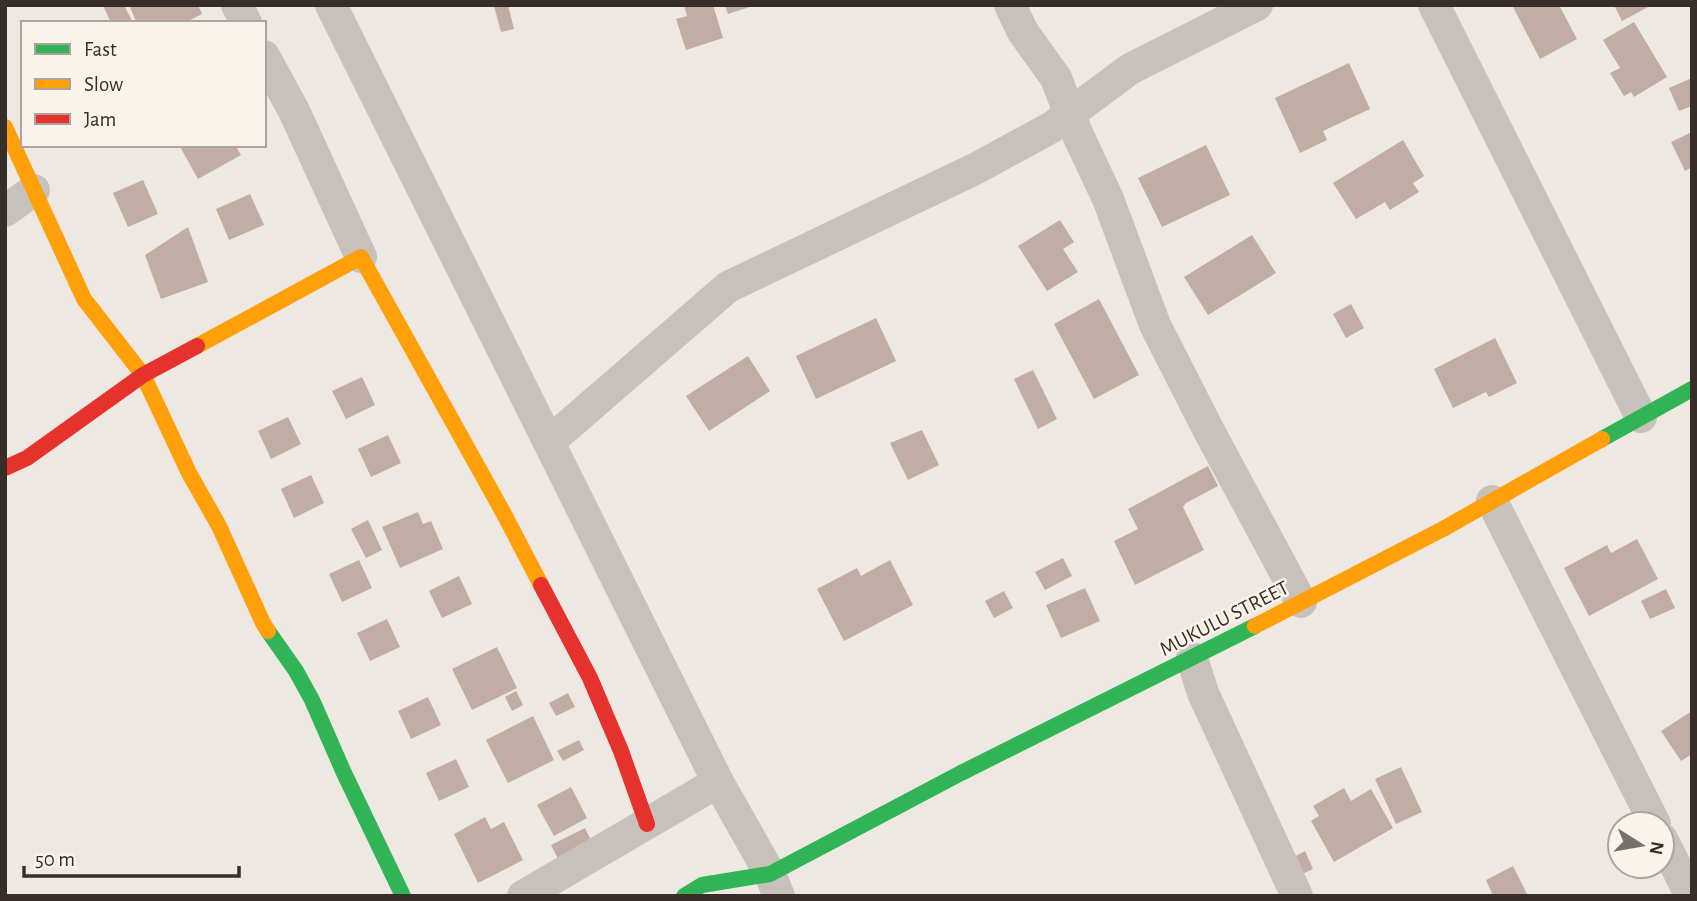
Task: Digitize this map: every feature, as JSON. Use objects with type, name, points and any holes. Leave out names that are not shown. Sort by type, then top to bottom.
[{"type":"street","points":[[237,5],[245,21]]},
{"type":"street","points":[[331,5],[718,782],[774,885]]},
{"type":"street","points":[[1010,5],[1023,32],[1056,78],[1108,199],[1155,325],[1301,602]]},
{"type":"street","points":[[549,442],[728,288],[977,168],[1052,127],[1130,69],[1257,5]]},
{"type":"street","points":[[1434,5],[1641,417]]},
{"type":"street","points":[[266,60],[294,111],[361,257],[504,514],[590,678],[621,751],[647,824]]},
{"type":"street","points":[[5,127],[84,299],[143,374],[189,472],[219,526],[263,623],[312,700],[403,896]]},
{"type":"street","points":[[5,211],[34,190]]},
{"type":"street","points":[[5,468],[27,458],[143,374],[361,257]]},
{"type":"street","name":"MUKULU STREET","points":[[684,896],[702,885],[774,885],[961,774],[1443,529],[1692,389]]},
{"type":"street","points":[[1492,501],[1648,810]]},
{"type":"street","points":[[1192,658],[1203,693],[1297,896]]},
{"type":"street","points":[[523,896],[718,782]]},
{"type":"street","points":[[1676,867],[1691,896]]},
{"type":"building","points":[[103,5],[124,5],[132,21],[110,21]]},
{"type":"building","points":[[129,5],[198,5],[202,14],[188,21],[136,21]]},
{"type":"building","points":[[508,5],[514,29],[501,32],[494,6]]},
{"type":"building","points":[[684,5],[713,5],[723,38],[686,50],[676,19],[687,16]]},
{"type":"building","points":[[725,5],[753,5],[753,6],[728,14]]},
{"type":"building","points":[[1512,5],[1559,5],[1577,39],[1540,59]]},
{"type":"building","points":[[1614,5],[1652,5],[1622,21]]},
{"type":"building","points":[[1634,22],[1667,77],[1634,97],[1631,92],[1624,96],[1610,73],[1620,68],[1603,40]]},
{"type":"building","points":[[1349,63],[1370,109],[1323,131],[1327,140],[1300,153],[1275,98]]},
{"type":"building","points":[[1692,78],[1692,106],[1679,111],[1669,88]]},
{"type":"building","points":[[1692,132],[1692,167],[1685,171],[1671,142]]},
{"type":"building","points":[[1403,140],[1424,176],[1413,183],[1419,192],[1390,210],[1385,202],[1356,219],[1333,183]]},
{"type":"building","points":[[1206,145],[1230,195],[1162,227],[1138,178]]},
{"type":"building","points":[[180,147],[236,147],[241,155],[198,179]]},
{"type":"building","points":[[143,180],[158,214],[128,227],[113,193]]},
{"type":"building","points":[[250,194],[264,225],[229,240],[216,209]]},
{"type":"building","points":[[1060,220],[1074,242],[1063,249],[1078,272],[1047,291],[1018,246]]},
{"type":"building","points":[[188,227],[208,282],[161,299],[145,255]]},
{"type":"building","points":[[1252,235],[1276,273],[1208,315],[1184,277]]},
{"type":"building","points":[[1099,299],[1139,375],[1094,399],[1054,324]]},
{"type":"building","points":[[1351,304],[1364,328],[1346,338],[1333,314]]},
{"type":"building","points":[[876,318],[896,361],[816,399],[796,356]]},
{"type":"building","points":[[1495,338],[1517,383],[1489,397],[1486,392],[1453,408],[1434,369]]},
{"type":"building","points":[[748,356],[770,391],[709,431],[686,396]]},
{"type":"building","points":[[1033,370],[1057,419],[1038,429],[1014,379]]},
{"type":"building","points":[[362,377],[375,405],[346,419],[332,391]]},
{"type":"building","points":[[288,417],[301,444],[271,459],[258,431]]},
{"type":"building","points":[[922,430],[939,465],[908,480],[890,443]]},
{"type":"building","points":[[388,435],[401,463],[371,477],[358,449]]},
{"type":"building","points":[[1208,466],[1218,486],[1183,507],[1204,550],[1135,585],[1114,541],[1138,529],[1128,509]]},
{"type":"building","points":[[311,475],[324,503],[294,518],[281,489]]},
{"type":"building","points":[[418,512],[423,524],[431,521],[443,549],[400,568],[382,527]]},
{"type":"building","points":[[368,520],[382,550],[366,558],[351,529]]},
{"type":"building","points":[[1637,539],[1658,579],[1589,616],[1564,568],[1607,545],[1611,553]]},
{"type":"building","points":[[1063,558],[1072,576],[1045,590],[1035,572]]},
{"type":"building","points":[[359,560],[372,588],[342,602],[329,574]]},
{"type":"building","points":[[890,560],[913,605],[844,641],[817,589],[857,568],[861,576]]},
{"type":"building","points":[[459,576],[472,604],[442,618],[429,591]]},
{"type":"building","points":[[1085,588],[1100,621],[1061,638],[1046,605]]},
{"type":"building","points":[[1666,589],[1675,608],[1650,619],[1641,601]]},
{"type":"building","points":[[1004,591],[1013,608],[994,618],[985,601]]},
{"type":"building","points":[[387,619],[400,647],[370,661],[357,633]]},
{"type":"building","points":[[497,647],[517,688],[472,710],[452,669]]},
{"type":"building","points":[[516,691],[523,705],[512,711],[505,697]]},
{"type":"building","points":[[568,693],[575,707],[556,716],[549,703]]},
{"type":"building","points":[[428,697],[441,725],[411,739],[398,711]]},
{"type":"building","points":[[1692,711],[1692,754],[1681,761],[1661,731]]},
{"type":"building","points":[[533,716],[554,760],[508,783],[486,740]]},
{"type":"building","points":[[579,740],[584,750],[563,761],[557,751]]},
{"type":"building","points":[[456,759],[469,787],[439,801],[426,773]]},
{"type":"building","points":[[1401,767],[1422,812],[1396,824],[1375,779]]},
{"type":"building","points":[[571,787],[587,818],[554,836],[537,805]]},
{"type":"building","points":[[1344,788],[1351,801],[1371,789],[1393,828],[1334,862],[1311,821],[1319,816],[1313,806]]},
{"type":"building","points":[[485,817],[491,829],[504,822],[523,860],[478,883],[454,834]]},
{"type":"building","points":[[585,828],[592,842],[558,859],[551,845]]},
{"type":"building","points":[[1305,851],[1313,869],[1300,875],[1292,858]]},
{"type":"building","points":[[1513,866],[1528,896],[1493,896],[1486,880]]},
{"type":"traffic: fast","points":[[1602,439],[1692,389]]},
{"type":"traffic: fast","points":[[684,896],[702,885],[770,874],[961,773],[1255,626]]},
{"type":"traffic: fast","points":[[268,631],[296,671],[312,700],[403,896]]},
{"type":"traffic: slow","points":[[5,127],[84,299],[143,375],[268,631]]},
{"type":"traffic: slow","points":[[197,346],[361,257],[541,585]]},
{"type":"traffic: slow","points":[[1255,626],[1443,529],[1602,439]]},
{"type":"traffic: jam","points":[[5,468],[27,458],[143,375],[197,346]]},
{"type":"traffic: jam","points":[[541,585],[590,678],[621,751],[647,824]]}]
